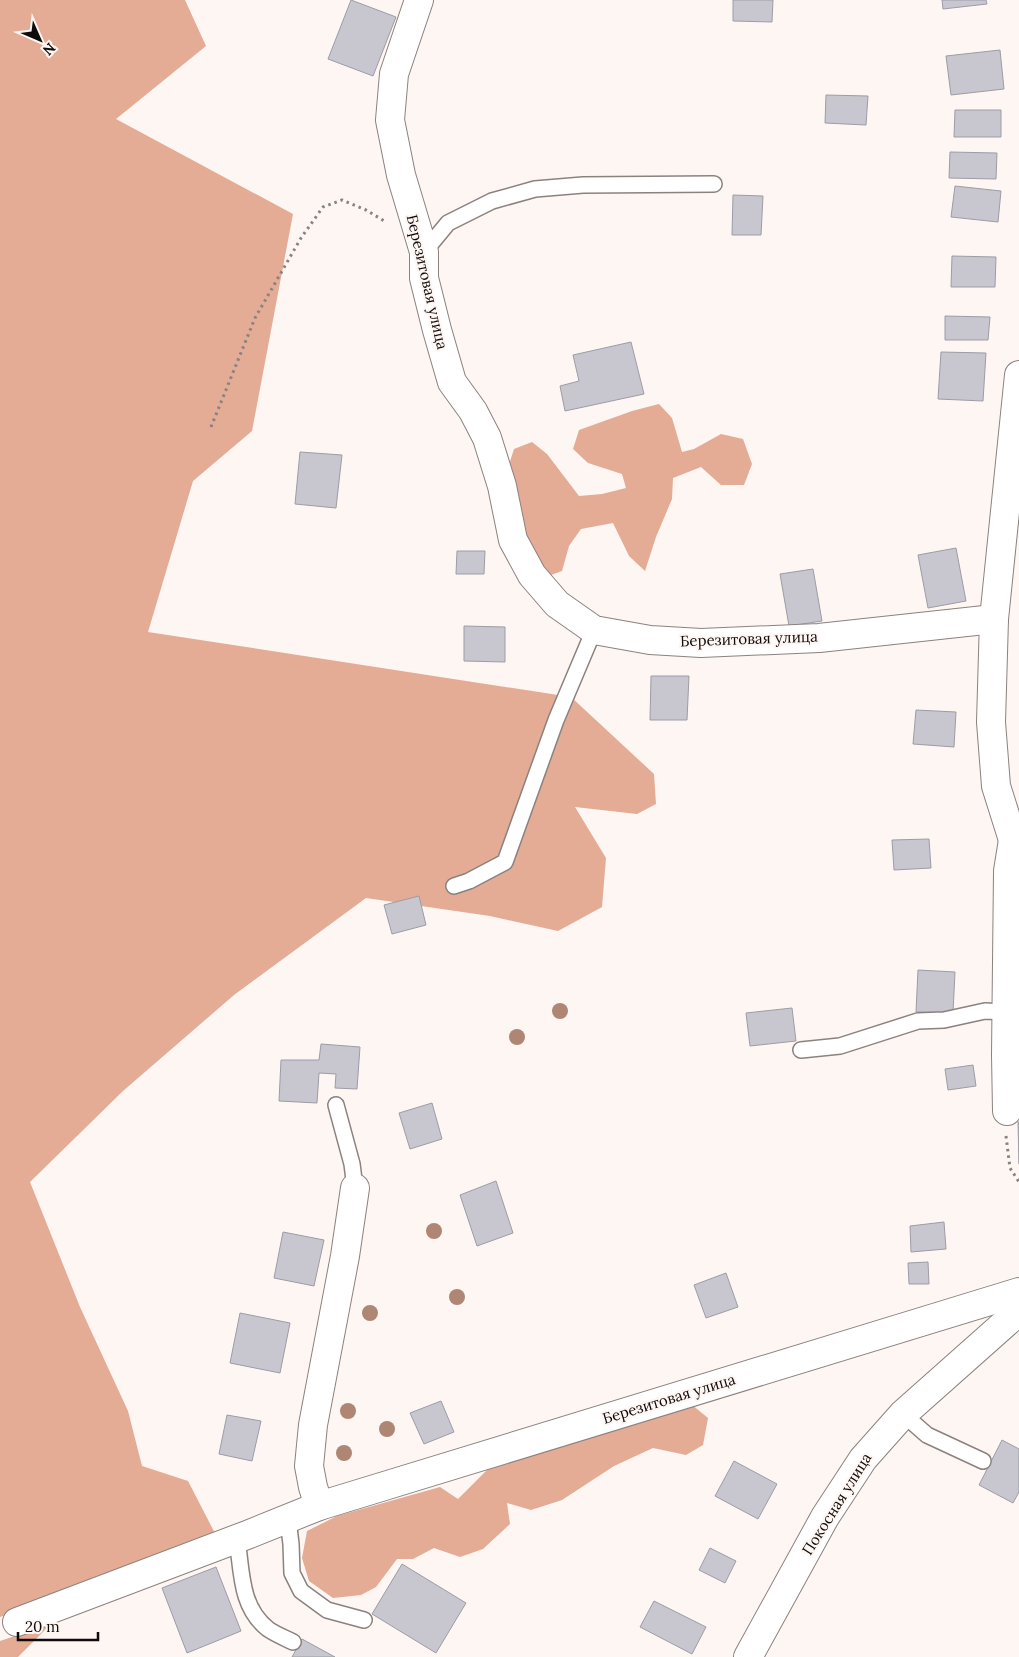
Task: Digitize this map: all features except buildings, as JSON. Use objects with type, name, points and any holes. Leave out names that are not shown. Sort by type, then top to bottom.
[{"type":"street","name":"Березитовая улица","points":[[419,0],[394,74],[390,120],[401,175],[424,252],[424,278],[436,330],[452,382],[473,411],[487,438],[502,486],[513,540],[532,575],[557,604],[594,630],[650,640],[701,644],[819,638],[994,619]]},
{"type":"street","points":[[1007,1111],[1008,871],[1016,842],[996,786],[992,722],[994,619],[1019,375]]},
{"type":"street","points":[[319,1506],[309,1466],[313,1425],[342,1274],[355,1188]]},
{"type":"street","name":"Березитовая улица","points":[[17,1622],[319,1506],[1019,1292]]},
{"type":"street","name":"Покосная улица","points":[[748,1657],[825,1517],[863,1459],[903,1414],[1019,1311]]},
{"type":"lane","points":[[424,252],[448,223],[492,201],[535,189],[583,185],[714,184]]},
{"type":"lane","points":[[454,886],[469,881],[505,862],[556,720],[594,630]]},
{"type":"lane","points":[[801,1050],[840,1046],[918,1021],[944,1020],[985,1010],[1006,1012]]},
{"type":"lane","points":[[336,1106],[352,1164],[355,1188]]},
{"type":"lane","points":[[903,1414],[927,1435],[983,1461]]},
{"type":"lane","points":[[288,1519],[292,1573],[301,1591],[328,1610],[364,1620]]},
{"type":"lane","points":[[237,1539],[247,1602],[253,1614],[269,1629],[293,1642]]},
{"type":"path","points":[[211,427],[255,318],[301,238],[322,207],[342,200],[366,210],[390,224]]},
{"type":"path","points":[[1007,1111],[1006,1142],[1010,1168],[1019,1182]]},
{"type":"shaded area","points":[[0,0],[185,0],[206,46],[116,119],[293,214],[252,431],[193,481],[148,632],[571,697],[654,774],[656,804],[637,814],[575,807],[606,858],[602,907],[558,931],[490,916],[366,898],[234,995],[123,1091],[30,1182],[80,1307],[128,1411],[142,1466],[188,1481],[220,1543],[0,1617]]},
{"type":"shaded area","points":[[659,404],[672,418],[682,452],[694,449],[721,434],[743,439],[752,464],[744,485],[721,485],[701,467],[673,478],[672,499],[656,537],[645,571],[629,556],[613,523],[581,529],[569,546],[562,571],[551,575],[537,563],[506,474],[514,449],[532,442],[547,454],[579,496],[602,494],[626,488],[622,474],[588,463],[573,449],[579,430],[632,411]]},
{"type":"shaded area","points":[[691,1404],[708,1418],[703,1445],[686,1455],[653,1448],[614,1466],[562,1500],[531,1510],[507,1503],[510,1524],[483,1549],[460,1557],[434,1548],[413,1559],[397,1559],[376,1587],[361,1595],[333,1598],[309,1581],[302,1558],[307,1531],[337,1516],[440,1487],[458,1499],[492,1465]]},
{"type":"shaded area","points":[[51,1624],[18,1657],[0,1657],[0,1641]]}]
